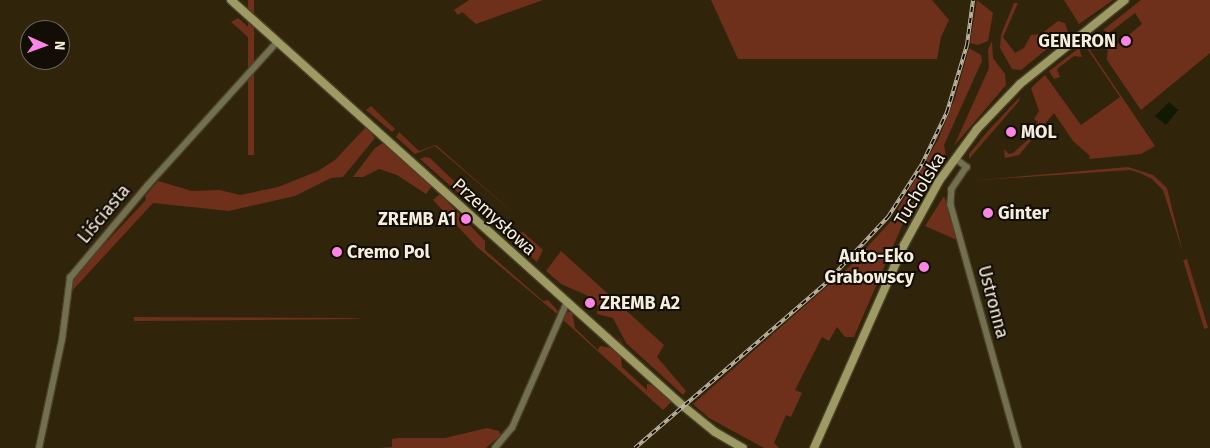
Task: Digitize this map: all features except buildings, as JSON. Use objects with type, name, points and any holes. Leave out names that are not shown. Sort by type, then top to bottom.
[{"type":"street","name":"Przemysłowa","points":[[231,0],[700,421],[743,448]]},
{"type":"street","name":"Tucholska","points":[[814,448],[912,227],[955,158],[993,111],[1030,74],[1126,0]]},
{"type":"street","name":"Liściasta","points":[[39,448],[62,340],[70,278],[277,42]]},
{"type":"street","name":"Ustronna","points":[[955,158],[967,167],[952,189],[951,205],[1019,448]]},
{"type":"street","points":[[494,448],[512,428],[567,302]]},
{"type":"shaded area","points":[[248,0],[254,0],[254,155],[248,155]]},
{"type":"shaded area","points":[[469,0],[543,0],[476,24],[462,12],[458,15],[454,10]]},
{"type":"shaded area","points":[[711,0],[932,0],[949,20],[941,37],[937,59],[738,59]]},
{"type":"shaded area","points":[[977,0],[993,13],[988,41],[978,45],[970,43]]},
{"type":"shaded area","points":[[1064,0],[1113,0],[1079,24]]},
{"type":"shaded area","points":[[1141,0],[1210,0],[1210,53],[1141,110],[1107,60],[1108,46],[1114,47],[1142,24],[1135,13],[1109,33],[1103,30]]},
{"type":"shaded area","points":[[1014,3],[1018,3],[1003,37],[1015,53],[1024,48],[1031,35],[1041,34],[1058,21],[1065,23],[1068,32],[1021,70],[1012,69],[1000,48],[1001,35]]},
{"type":"shaded area","points":[[247,7],[358,107],[354,106]]},
{"type":"shaded area","points":[[238,18],[255,33],[248,42],[248,37],[231,22]]},
{"type":"shaded area","points":[[1096,35],[1088,47],[1155,146],[1141,154],[1089,159],[1090,156],[1073,141],[1054,113],[1019,155],[1005,158],[1004,149],[1009,154],[1013,153],[1032,136],[1028,133],[1038,122],[1034,119],[1039,111],[1031,88],[1045,75],[1081,125],[1120,97],[1084,44]]},
{"type":"shaded area","points":[[992,41],[993,58],[1005,74],[1006,85],[954,146],[989,68],[988,50]]},
{"type":"shaded area","points":[[969,48],[981,55],[982,61],[944,145],[946,155],[904,221],[854,337],[845,337],[837,327],[829,341],[822,337],[795,390],[802,393],[791,417],[786,415],[774,443],[779,448],[764,448],[709,418],[693,404],[849,267],[891,221],[938,140],[955,98]]},
{"type":"shaded area","points":[[1079,48],[1082,57],[1074,56],[1057,69],[1060,77],[1054,79],[1049,71]]},
{"type":"shaded area","points":[[1020,97],[1019,101],[969,159],[969,154],[987,132]]},
{"type":"shaded area","points":[[1169,102],[1178,110],[1166,125],[1155,116]]},
{"type":"shaded area","points":[[371,106],[395,129],[392,132],[366,110]]},
{"type":"shaded area","points":[[366,127],[375,138],[343,177],[331,178],[295,196],[229,211],[153,203],[70,293],[68,317],[70,289],[77,273],[146,200],[145,196],[158,181],[192,191],[220,190],[240,195],[278,187],[318,171],[335,160]]},
{"type":"shaded area","points":[[399,132],[419,151],[436,145],[519,218],[435,146],[415,154],[396,137]]},
{"type":"shaded area","points":[[383,143],[432,186],[426,194],[397,175],[379,169],[363,177],[353,177],[375,148]]},
{"type":"shaded area","points":[[430,158],[507,232],[505,234],[420,159]]},
{"type":"shaded area","points":[[1128,167],[1153,175],[1167,188],[1183,253],[1163,190],[1152,179],[1140,173],[1130,170],[968,181]]},
{"type":"shaded area","points":[[440,194],[485,241],[485,250],[543,301],[548,300],[558,311],[557,314],[477,247],[433,200]]},
{"type":"shaded area","points":[[944,196],[951,219],[959,241],[925,226]]},
{"type":"shaded area","points":[[523,232],[543,250],[537,262],[512,240],[518,233]]},
{"type":"shaded area","points":[[561,251],[664,345],[657,357],[686,391],[683,395],[626,343],[613,318],[597,314],[598,306],[586,295],[561,284],[546,271]]},
{"type":"shaded area","points":[[1187,259],[1208,328],[1204,329],[1183,260]]},
{"type":"shaded area","points":[[572,311],[575,328],[598,350],[600,346],[612,348],[621,356],[622,367],[647,390],[647,384],[654,385],[672,401],[663,410],[562,319],[565,313]]},
{"type":"shaded area","points":[[134,317],[350,318],[364,319],[134,321]]},
{"type":"shaded area","points":[[617,334],[623,345],[686,402],[622,346]]},
{"type":"shaded area","points":[[487,428],[499,431],[501,435],[486,448],[379,448],[392,447],[392,439],[445,438]]},
{"type":"railway","points":[[635,448],[825,284],[888,217],[922,164],[947,112],[967,45],[973,0]]},
{"type":"place","name":"GENERON","points":[[1126,41]]},
{"type":"place","name":"MOL","points":[[1011,132]]},
{"type":"place","name":"Ginter","points":[[988,213]]},
{"type":"place","name":"ZREMB A1","points":[[466,219]]},
{"type":"place","name":"Cremo Pol","points":[[337,252]]},
{"type":"place","name":"Auto-Eko Grabowscy","points":[[924,267]]},
{"type":"place","name":"ZREMB A2","points":[[590,303]]}]
